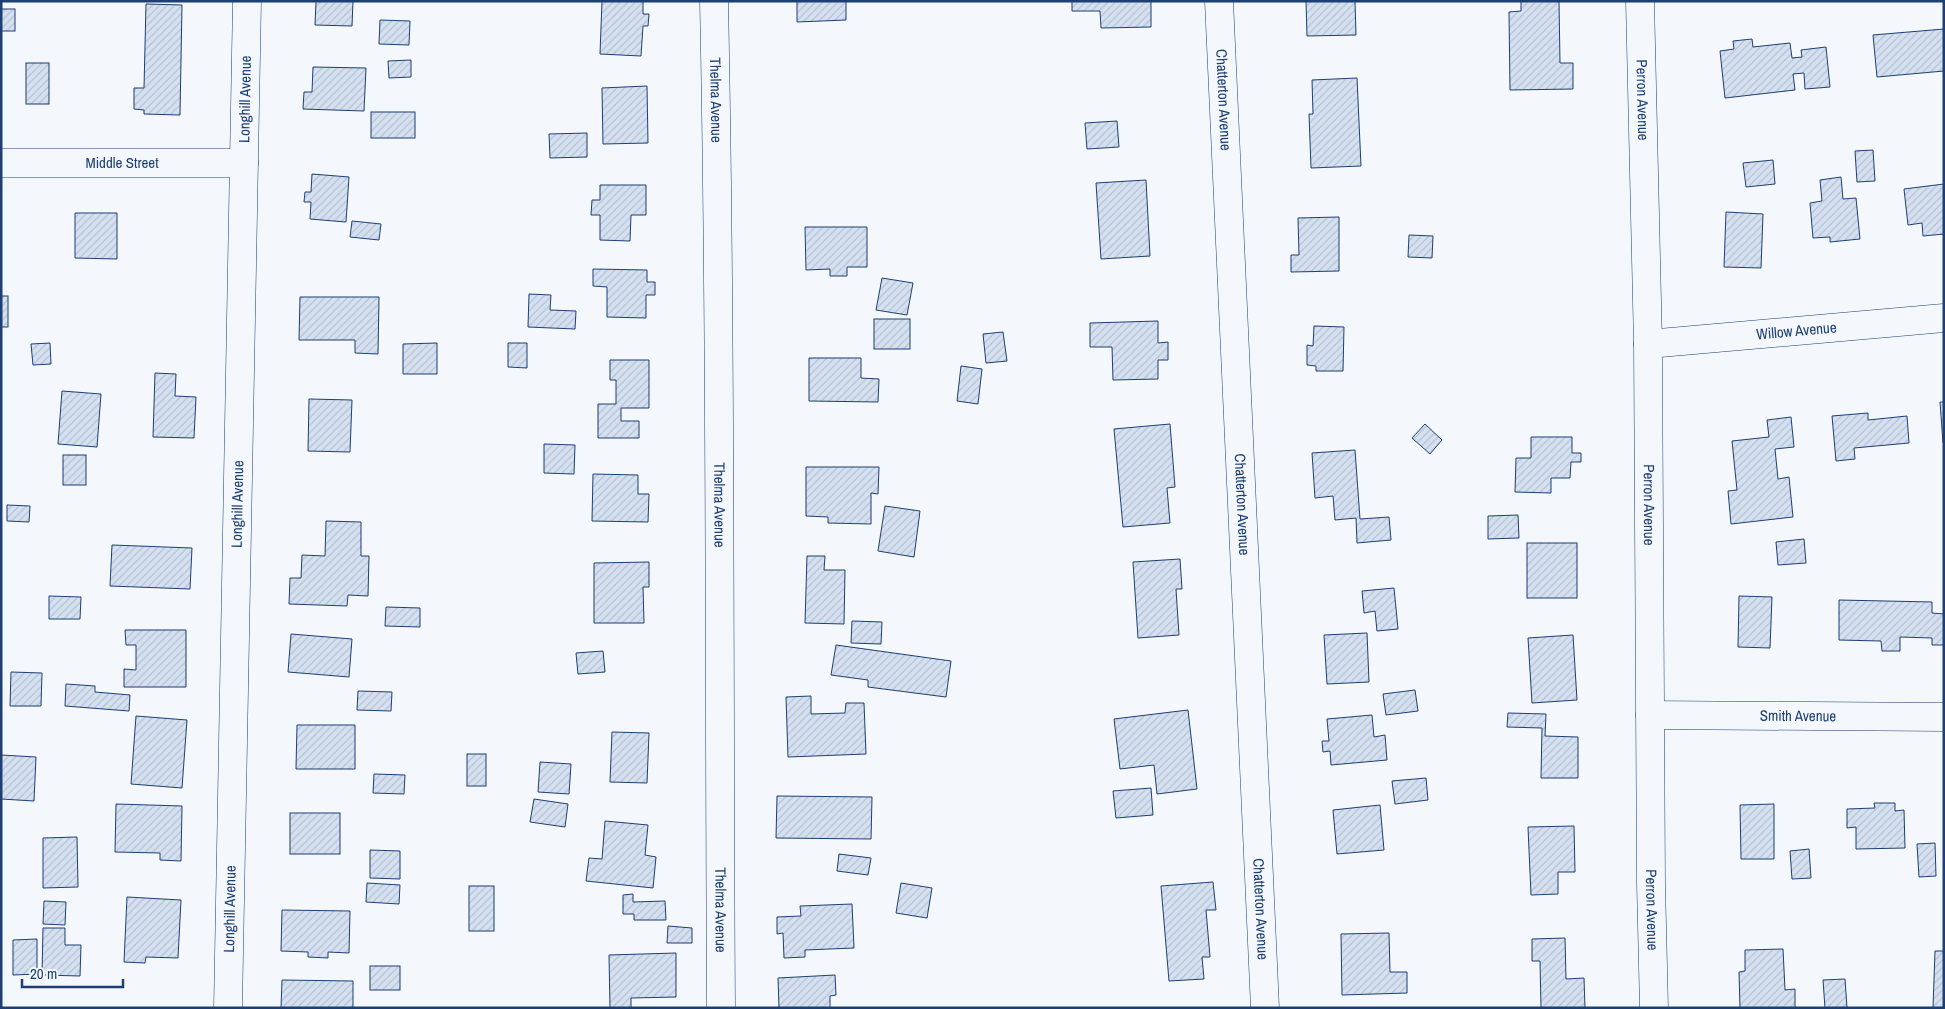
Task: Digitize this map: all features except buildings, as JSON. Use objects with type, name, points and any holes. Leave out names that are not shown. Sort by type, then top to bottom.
[{"type":"street","name":"Longhill Avenue","points":[[228,1008],[247,1]]},
{"type":"street","name":"Thelma Avenue","points":[[714,1],[719,230],[718,628],[722,1008]]},
{"type":"street","name":"Chatterton Avenue","points":[[1220,1],[1265,1008]]},
{"type":"street","name":"Perron Avenue","points":[[1640,1],[1648,344],[1654,1008]]},
{"type":"street","name":"Middle Street","points":[[1,163],[244,163]]},
{"type":"street","name":"Willow Avenue","points":[[1648,344],[1944,318]]},
{"type":"street","name":"Smith Avenue","points":[[1650,715],[1944,717]]}]
